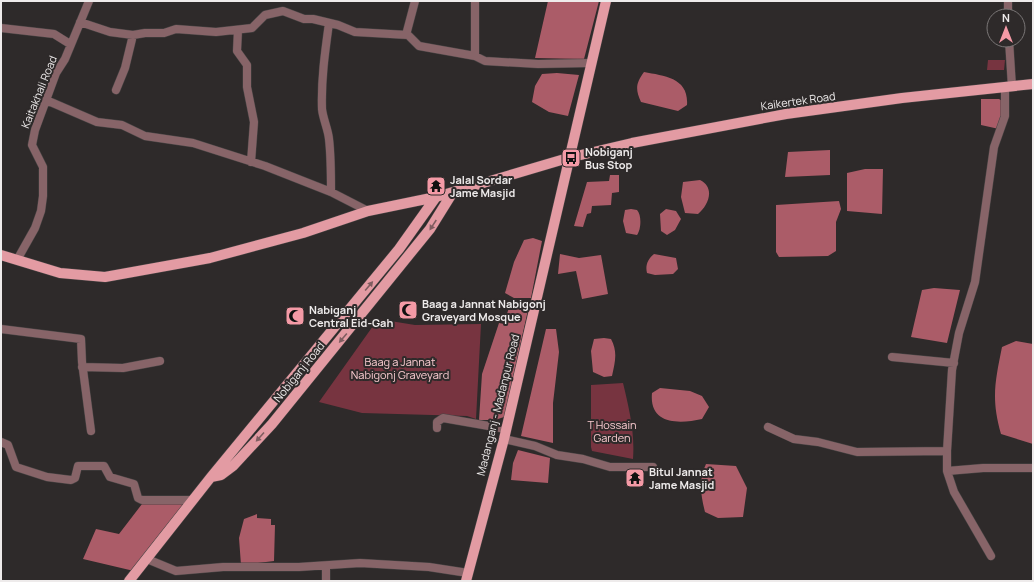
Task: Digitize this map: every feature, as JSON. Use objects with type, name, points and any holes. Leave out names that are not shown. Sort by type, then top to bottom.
[{"type":"main road","name":"Madanganj - Madanpur Road","points":[[467,577],[504,439],[568,158],[606,1]]},
{"type":"main road","name":"Kaikertek Road","points":[[1,255],[60,273],[105,277],[210,258],[303,233],[368,211],[436,197],[568,158],[632,143],[786,114],[839,108],[902,98],[1033,84]]},
{"type":"main road","name":"Nobiganj Road","points":[[210,478],[221,475],[232,466],[272,424],[430,229],[452,192]]},
{"type":"main road","name":"Nobiganj Road","points":[[129,581],[192,500],[399,249],[436,197]]},
{"type":"street","name":"Kaitakhali Road","points":[[17,260],[35,228],[41,211],[44,179],[43,167],[32,145],[35,130],[56,73],[63,62],[89,1]]},
{"type":"street","points":[[406,35],[415,1]]},
{"type":"street","points":[[475,1],[475,56]]},
{"type":"street","points":[[80,22],[110,32],[133,35],[157,32],[164,33],[176,29],[216,32],[252,28],[265,15],[281,11],[304,19],[313,19],[338,25],[355,32],[406,35],[419,46],[475,56],[485,62],[538,64],[591,63]]},
{"type":"street","points":[[328,23],[322,68],[322,108],[329,139],[331,192]]},
{"type":"street","points":[[1,28],[54,34],[70,44]]},
{"type":"street","points":[[238,30],[237,51],[247,65],[247,86],[254,122],[251,162]]},
{"type":"street","points":[[116,90],[125,68],[133,35]]},
{"type":"street","points":[[992,556],[964,511],[954,492],[947,472],[948,406],[958,334],[975,282],[994,147],[1005,116],[1008,87],[1009,48]]},
{"type":"street","points":[[46,100],[80,113],[87,119],[97,122],[122,125],[145,136],[193,143],[251,162],[331,192],[368,211]]},
{"type":"street","points":[[1,329],[81,339],[82,366],[91,431]]},
{"type":"street","points":[[892,357],[954,363]]},
{"type":"street","points":[[82,366],[123,368],[160,361]]},
{"type":"street","points":[[436,428],[436,422],[443,418],[506,429]]},
{"type":"street","points":[[768,427],[794,439],[818,442],[857,452],[947,451]]},
{"type":"street","points":[[504,439],[535,446],[557,456],[583,459],[610,467],[653,467]]},
{"type":"street","points":[[1,442],[8,445],[16,467],[23,470],[71,480],[75,478],[78,466],[104,466],[110,477],[134,484],[138,498],[142,500],[192,500]]},
{"type":"street","points":[[947,472],[983,468],[1033,468]]},
{"type":"street","points":[[147,559],[176,571],[223,567],[326,566],[360,563],[430,567],[467,577]]},
{"type":"street","points":[[326,566],[326,581]]},
{"type":"green space","points":[[988,60],[1005,60],[1004,70],[987,70]]},
{"type":"green space","name":"Baag a Jannat Nabigonj Graveyard","points":[[378,319],[415,325],[481,324],[476,419],[467,416],[362,413],[319,402]]},
{"type":"green space","name":"T Hossain Garden","points":[[623,383],[632,430],[633,459],[592,451],[591,447],[591,385]]},
{"type":"shaded area","points":[[548,1],[599,1],[584,59],[535,58]]},
{"type":"shaded area","points":[[644,72],[667,77],[680,84],[687,96],[687,105],[678,111],[641,102],[637,86]]},
{"type":"shaded area","points":[[557,73],[579,75],[568,116],[549,112],[532,102],[535,86],[542,74]]},
{"type":"shaded area","points":[[981,99],[999,99],[1004,102],[999,129],[981,125]]},
{"type":"shaded area","points":[[830,150],[830,175],[785,177],[788,152]]},
{"type":"shaded area","points":[[865,169],[883,169],[882,214],[847,211],[847,173]]},
{"type":"shaded area","points":[[610,175],[619,175],[619,192],[612,193],[611,205],[592,206],[591,213],[587,214],[583,227],[574,226],[587,182],[609,181]]},
{"type":"shaded area","points":[[700,180],[705,183],[708,188],[709,197],[707,202],[702,211],[698,214],[685,213],[681,197],[683,182]]},
{"type":"shaded area","points":[[839,201],[841,209],[836,222],[836,251],[828,256],[779,257],[776,252],[776,205]]},
{"type":"shaded area","points":[[666,209],[676,211],[681,219],[675,230],[667,235],[661,231],[660,214]]},
{"type":"shaded area","points":[[625,210],[637,210],[640,215],[640,226],[637,235],[626,233],[623,221]]},
{"type":"shaded area","points":[[533,238],[542,241],[531,298],[514,298],[505,293],[514,262],[524,240]]},
{"type":"shaded area","points":[[560,254],[579,258],[601,255],[608,294],[582,299],[576,271],[558,274]]},
{"type":"shaded area","points":[[654,254],[676,258],[678,269],[673,274],[655,275],[647,273],[646,267],[650,258]]},
{"type":"shaded area","points":[[934,288],[960,290],[947,343],[911,337],[922,290]]},
{"type":"shaded area","points":[[510,304],[523,306],[528,310],[504,417],[495,420],[479,420],[482,374],[499,323],[504,324]]},
{"type":"shaded area","points":[[546,329],[556,329],[559,352],[553,403],[553,443],[521,436]]},
{"type":"shaded area","points":[[594,339],[611,339],[615,348],[615,357],[612,376],[604,377],[593,372],[591,351]]},
{"type":"shaded area","points":[[1016,341],[1033,344],[1033,444],[1001,434],[996,411],[995,390],[997,370],[1002,347]]},
{"type":"shaded area","points":[[660,388],[690,391],[702,396],[709,407],[702,419],[684,422],[667,420],[660,417],[652,404],[652,393]]},
{"type":"shaded area","points":[[518,450],[550,458],[548,483],[511,480],[513,463]]},
{"type":"shaded area","points":[[706,464],[736,466],[747,488],[743,517],[718,518],[705,512],[701,494],[701,482],[703,470]]},
{"type":"shaded area","points":[[142,504],[188,504],[134,571],[83,559],[96,529],[119,534]]},
{"type":"shaded area","points":[[257,514],[257,518],[271,519],[271,525],[275,525],[274,561],[241,565],[239,538],[244,519]]},
{"type":"place","name":"Nobiganj Bus Stop","points":[[571,158]]},
{"type":"place","name":"Jalal Sordar Jame Masjid","points":[[436,186]]},
{"type":"place","name":"Baag a Jannat Nabigonj Graveyard Mosque","points":[[408,310]]},
{"type":"place","name":"Nabiganj Central Eid-Gah","points":[[295,316]]},
{"type":"place","name":"Bitul Jannat Jame Masjid","points":[[635,478]]}]
